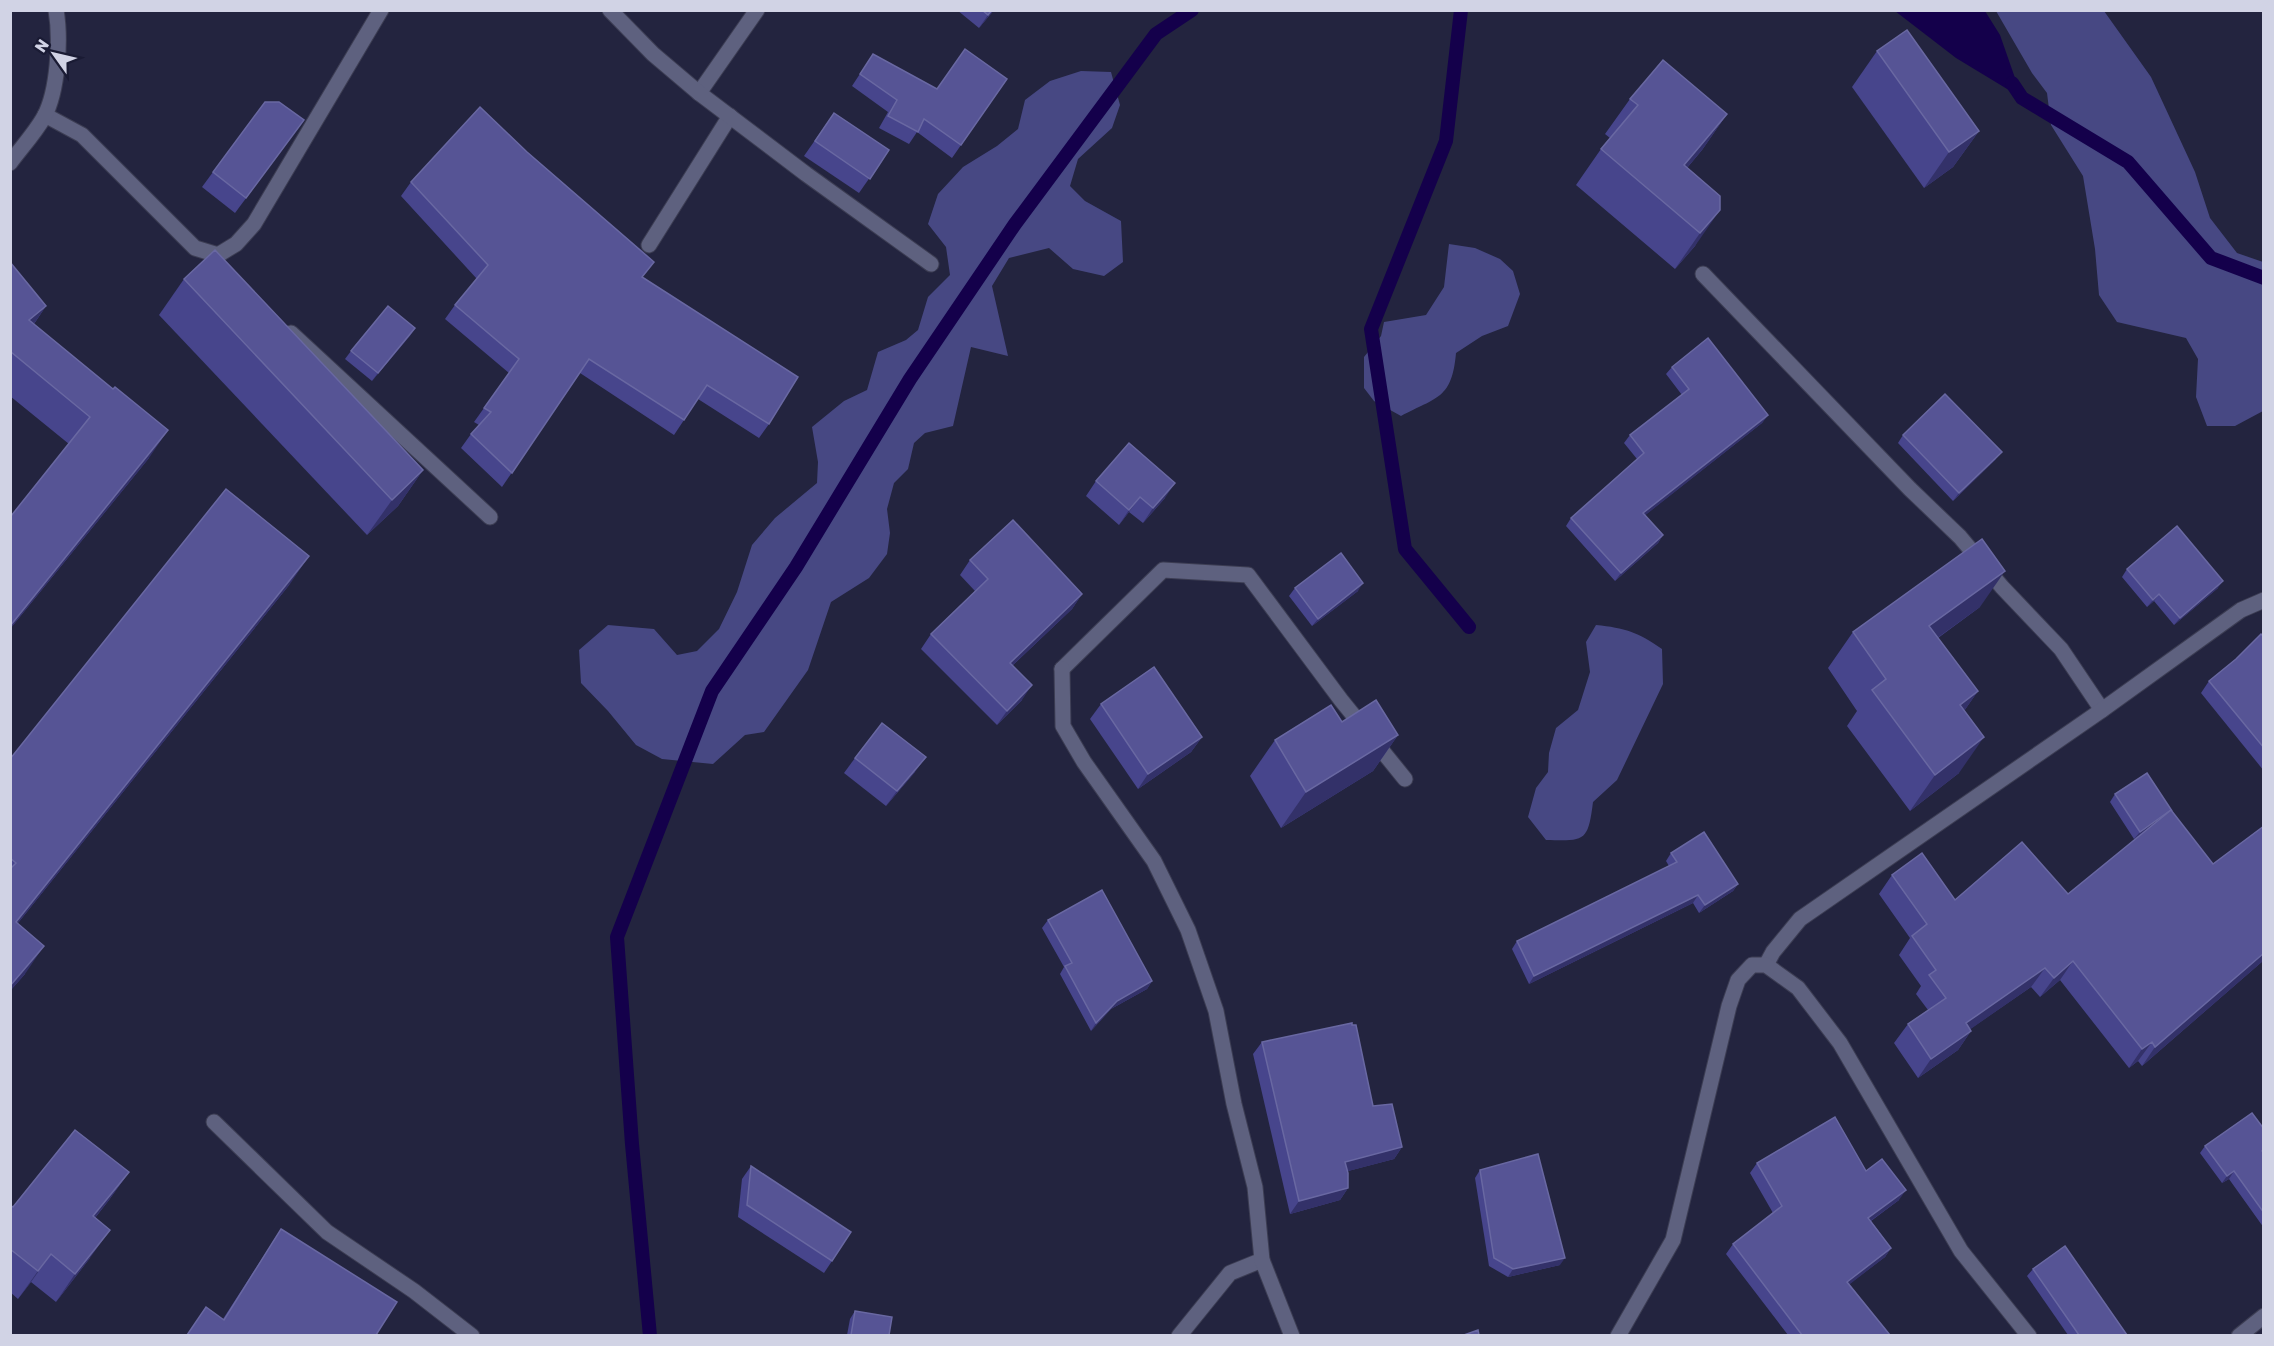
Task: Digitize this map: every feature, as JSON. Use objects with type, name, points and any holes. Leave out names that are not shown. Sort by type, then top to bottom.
[{"type":"street","points":[[10,163],[45,116],[54,85],[60,32],[56,10]]},
{"type":"street","points":[[45,116],[82,135],[195,248],[221,259],[254,224],[381,10]]},
{"type":"street","points":[[610,10],[653,54],[699,93],[931,264]]},
{"type":"street","points":[[699,93],[757,10]]},
{"type":"street","points":[[649,245],[730,116]]},
{"type":"street","points":[[1704,274],[1910,489],[1960,537],[2002,587],[2061,649],[2102,710]]},
{"type":"street","points":[[281,323],[490,517]]},
{"type":"street","points":[[1292,1335],[1262,1260],[1255,1187],[1234,1104],[1216,1011],[1188,930],[1154,861],[1084,762],[1063,726],[1062,669],[1163,570],[1248,575],[1341,700],[1405,779]]},
{"type":"street","points":[[1766,965],[1773,952],[1800,919],[2102,710],[2241,610],[2264,600]]},
{"type":"street","points":[[1618,1335],[1673,1240],[1726,1018],[1738,980],[1752,965],[1766,965],[1798,988],[1840,1043],[1961,1251],[2029,1335]]},
{"type":"street","points":[[214,1122],[327,1232],[414,1291],[472,1335]]},
{"type":"street","points":[[1179,1335],[1230,1273],[1262,1260]]},
{"type":"street","points":[[2239,1335],[2264,1316]]},
{"type":"shaded area","points":[[1895,11],[1985,11],[2000,35],[2022,98],[1956,58]]},
{"type":"shaded area","points":[[1996,11],[2104,11],[2151,77],[2195,172],[2210,218],[2237,253],[2263,262],[2263,411],[2235,426],[2207,426],[2196,397],[2198,359],[2186,338],[2117,322],[2099,295],[2095,249],[2083,176],[2051,125],[2047,93],[2032,73]]},
{"type":"shaded area","points":[[1081,71],[1111,72],[1120,105],[1112,128],[1078,159],[1070,186],[1085,201],[1121,221],[1123,262],[1104,276],[1073,269],[1049,248],[1009,258],[992,286],[1008,356],[971,347],[953,426],[925,433],[914,443],[908,469],[894,483],[887,509],[890,533],[887,554],[869,578],[831,602],[808,670],[764,732],[745,735],[713,764],[662,759],[636,745],[581,683],[579,650],[608,625],[654,629],[677,655],[697,651],[719,629],[737,592],[752,545],[775,518],[817,483],[818,462],[812,427],[844,401],[867,390],[878,352],[906,340],[918,330],[928,297],[950,275],[946,247],[928,224],[938,194],[963,167],[997,146],[1018,129],[1025,100],[1050,81]]},
{"type":"shaded area","points":[[1449,244],[1475,248],[1500,259],[1513,271],[1520,294],[1508,326],[1482,336],[1456,353],[1451,380],[1440,395],[1401,416],[1374,401],[1364,388],[1364,357],[1381,336],[1384,322],[1426,315],[1444,287]]},
{"type":"shaded area","points":[[1596,625],[1631,632],[1646,638],[1662,649],[1663,684],[1617,780],[1593,802],[1586,832],[1577,839],[1546,840],[1528,817],[1536,788],[1548,772],[1549,753],[1556,728],[1578,710],[1590,672],[1586,642]]},
{"type":"building","points":[[982,10],[992,10],[988,15]]},
{"type":"building","points":[[1907,30],[1979,131],[1949,152],[1877,51]]},
{"type":"building","points":[[965,49],[1007,79],[961,145],[924,119],[918,132],[888,116],[897,100],[860,74],[873,54],[937,89]]},
{"type":"building","points":[[1663,60],[1727,114],[1684,165],[1720,196],[1720,210],[1700,233],[1601,149],[1638,105],[1630,99]]},
{"type":"building","points":[[265,102],[279,102],[304,120],[246,198],[213,172]]},
{"type":"building","points":[[480,107],[527,152],[654,262],[642,277],[798,377],[769,424],[707,385],[684,420],[589,359],[512,473],[471,434],[491,412],[484,408],[519,359],[455,305],[488,265],[411,182]]},
{"type":"building","points":[[834,113],[889,150],[870,179],[815,141]]},
{"type":"building","points":[[215,250],[423,470],[392,500],[184,279]]},
{"type":"building","points":[[10,262],[46,306],[29,320],[113,389],[115,387],[168,430],[10,626],[10,516],[90,417],[10,352]]},
{"type":"building","points":[[388,306],[415,328],[378,373],[351,351]]},
{"type":"building","points":[[1708,338],[1768,415],[1643,513],[1663,535],[1621,573],[1571,518],[1644,453],[1630,435],[1689,389],[1672,367]]},
{"type":"building","points":[[1945,394],[2002,452],[1959,493],[1903,435]]},
{"type":"building","points":[[1129,443],[1175,483],[1153,508],[1140,497],[1129,510],[1096,481]]},
{"type":"building","points":[[226,489],[309,556],[16,922],[44,946],[10,986],[10,869],[16,863],[10,858],[10,759]]},
{"type":"building","points":[[1013,520],[1082,594],[1010,663],[1032,685],[1007,711],[931,634],[988,579],[970,560]]},
{"type":"building","points":[[2177,526],[2223,581],[2180,618],[2159,594],[2153,600],[2127,569]]},
{"type":"building","points":[[1982,539],[2005,571],[1929,626],[1978,691],[1960,705],[1984,737],[1935,775],[1872,690],[1886,679],[1853,632]]},
{"type":"building","points":[[1341,553],[1363,583],[1318,619],[1295,588]]},
{"type":"building","points":[[2261,634],[2264,637],[2264,748],[2209,681]]},
{"type":"building","points":[[1154,667],[1202,737],[1148,774],[1101,704]]},
{"type":"building","points":[[1376,700],[1398,735],[1306,792],[1275,740],[1331,705],[1342,722]]},
{"type":"building","points":[[882,723],[926,757],[897,791],[855,758]]},
{"type":"building","points":[[2147,773],[2172,811],[2140,832],[2115,794]]},
{"type":"building","points":[[2171,810],[2213,864],[2264,826],[2264,953],[2155,1047],[2152,1042],[2142,1049],[2073,961],[2054,978],[2045,968],[1966,1023],[1971,1031],[1931,1059],[1908,1024],[1946,998],[1929,975],[1936,970],[1912,936],[1927,924],[1892,875],[1922,853],[1955,900],[2022,842],[2068,894]]},
{"type":"building","points":[[1704,832],[1738,884],[1705,905],[1698,895],[1534,976],[1517,941],[1677,862],[1671,853]]},
{"type":"building","points":[[1102,890],[1152,981],[1117,1001],[1096,1023],[1065,966],[1072,963],[1048,920]]},
{"type":"building","points":[[1352,1023],[1356,1025],[1373,1106],[1392,1104],[1402,1147],[1345,1162],[1348,1188],[1299,1201],[1262,1042]]},
{"type":"building","points":[[2252,1113],[2264,1129],[2264,1150],[2262,1151],[2264,1153],[2264,1213],[2234,1171],[2227,1176],[2205,1146]]},
{"type":"building","points":[[1835,1117],[1866,1171],[1882,1159],[1906,1190],[1868,1218],[1891,1248],[1847,1282],[1890,1335],[1802,1335],[1733,1244],[1782,1206],[1757,1163]]},
{"type":"building","points":[[75,1130],[129,1172],[93,1216],[110,1230],[75,1274],[51,1254],[38,1271],[10,1249],[10,1205],[13,1207]]},
{"type":"building","points":[[1538,1154],[1565,1258],[1513,1269],[1494,1258],[1480,1170]]},
{"type":"building","points":[[751,1166],[851,1232],[832,1261],[747,1205]]},
{"type":"building","points":[[281,1229],[397,1302],[376,1335],[187,1335],[206,1307],[224,1320]]},
{"type":"building","points":[[2065,1246],[2127,1335],[2079,1335],[2033,1269]]},
{"type":"building","points":[[855,1311],[892,1317],[889,1335],[851,1335]]},
{"type":"building","points":[[1478,1330],[1479,1335],[1464,1335]]},
{"type":"waterway","points":[[650,1336],[632,1144],[617,937],[712,691],[796,567],[910,379],[1015,224],[1156,34],[1192,10]]},
{"type":"waterway","points":[[1461,10],[1446,141],[1371,329],[1405,549],[1469,627]]},
{"type":"waterway","points":[[2012,83],[2022,98],[2128,162],[2211,258],[2264,278]]}]
